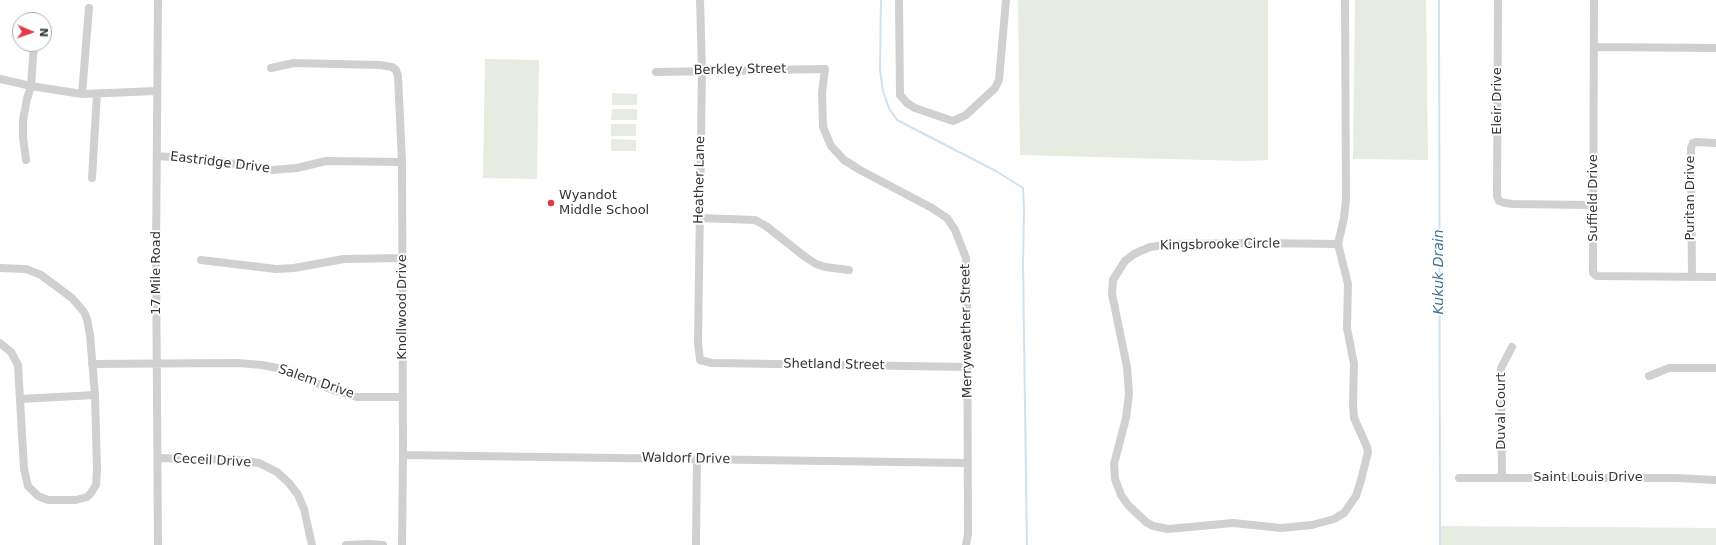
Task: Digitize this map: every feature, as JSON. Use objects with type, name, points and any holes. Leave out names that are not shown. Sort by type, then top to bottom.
[{"type":"street","name":"17 Mile Road","points":[[158,0],[158,545]]},
{"type":"street","name":"Heather Lane","points":[[700,0],[702,71],[698,343],[700,360]]},
{"type":"street","points":[[899,0],[900,95],[907,103],[915,108],[953,121],[966,115],[995,88],[999,80],[1006,0]]},
{"type":"street","points":[[1338,244],[1345,208],[1344,0]]},
{"type":"street","name":"Eleir Drive","points":[[1498,0],[1497,196],[1499,201],[1513,204],[1594,205]]},
{"type":"street","name":"Suffield Drive","points":[[1594,0],[1593,272],[1598,276],[1716,276]]},
{"type":"street","points":[[82,94],[88,8]]},
{"type":"street","points":[[1594,47],[1716,48]]},
{"type":"street","points":[[26,160],[23,137],[23,120],[31,86],[33,52]]},
{"type":"street","name":"Knollwood Drive","points":[[271,68],[294,63],[380,64],[392,67],[396,70],[399,81],[402,162],[402,545]]},
{"type":"street","name":"Berkley Street","points":[[656,72],[825,69]]},
{"type":"street","name":"Merryweather Street","points":[[825,69],[822,93],[823,127],[831,146],[844,160],[860,170],[932,208],[947,218],[955,230],[967,262],[968,534],[966,545]]},
{"type":"street","points":[[0,79],[31,86],[82,94],[157,91]]},
{"type":"street","points":[[92,178],[97,94]]},
{"type":"street","name":"Puritan Drive","points":[[1692,277],[1691,148],[1693,143],[1697,142],[1716,143]]},
{"type":"street","name":"Eastridge Drive","points":[[157,156],[211,160],[272,170],[297,168],[326,161],[402,162]]},
{"type":"street","points":[[699,218],[755,220],[766,226],[816,264],[825,267],[849,270]]},
{"type":"street","name":"Kingsbrooke Circle","points":[[1163,244],[1338,244],[1348,284],[1346,328],[1354,364],[1354,418],[1368,452],[1356,496],[1349,507],[1344,513],[1334,519],[1291,528],[1271,528],[1233,523],[1168,529],[1153,526],[1146,522],[1128,505],[1121,495],[1116,484],[1114,472],[1114,464],[1126,418],[1129,394],[1127,367],[1112,294],[1113,280],[1117,272],[1125,261],[1134,254],[1150,247],[1163,244]]},
{"type":"street","points":[[200,260],[276,269],[294,268],[344,259],[402,258]]},
{"type":"street","points":[[0,268],[20,268],[34,271],[59,287],[72,298],[84,312],[89,326],[95,395],[96,482],[90,495],[76,500],[52,500],[42,498],[34,493],[28,486],[24,469],[18,365],[11,352],[0,343]]},
{"type":"street","name":"Duval Court","points":[[1502,478],[1501,368],[1512,347]]},
{"type":"street","name":"Shetland Street","points":[[700,360],[712,363],[968,367]]},
{"type":"street","name":"Salem Drive","points":[[92,364],[238,363],[269,366],[287,370],[330,389],[357,397],[403,397]]},
{"type":"street","points":[[1649,376],[1669,368],[1716,368]]},
{"type":"street","points":[[20,399],[95,395]]},
{"type":"street","name":"Waldorf Drive","points":[[403,455],[968,463]]},
{"type":"street","name":"Ceceil Drive","points":[[158,458],[239,460],[259,463],[277,472],[289,483],[298,495],[304,509],[312,545]]},
{"type":"street","points":[[696,545],[697,459]]},
{"type":"street","name":"Saint Louis Drive","points":[[1460,478],[1676,478],[1716,480]]},
{"type":"street","points":[[346,545],[383,545]]},
{"type":"shaded area","points":[[1018,0],[1268,0],[1268,160],[1245,161],[1020,155]]},
{"type":"shaded area","points":[[1355,0],[1426,0],[1428,160],[1353,159]]},
{"type":"shaded area","points":[[485,59],[539,60],[537,179],[483,178]]},
{"type":"shaded area","points":[[612,93],[637,94],[637,105],[612,105]]},
{"type":"shaded area","points":[[612,109],[637,109],[637,120],[611,120]]},
{"type":"shaded area","points":[[611,124],[636,124],[636,136],[611,136]]},
{"type":"shaded area","points":[[611,139],[636,140],[636,151],[611,151]]},
{"type":"shaded area","points":[[1440,526],[1716,528],[1716,545],[1441,545]]},
{"type":"waterway","points":[[881,0],[880,70],[883,91],[889,108],[897,120],[996,171],[1023,188],[1027,545]]},
{"type":"waterway","name":"Kukuk Drain","points":[[1439,0],[1440,545]]},
{"type":"place","name":"Wyandot Middle School","points":[[551,203]]}]
